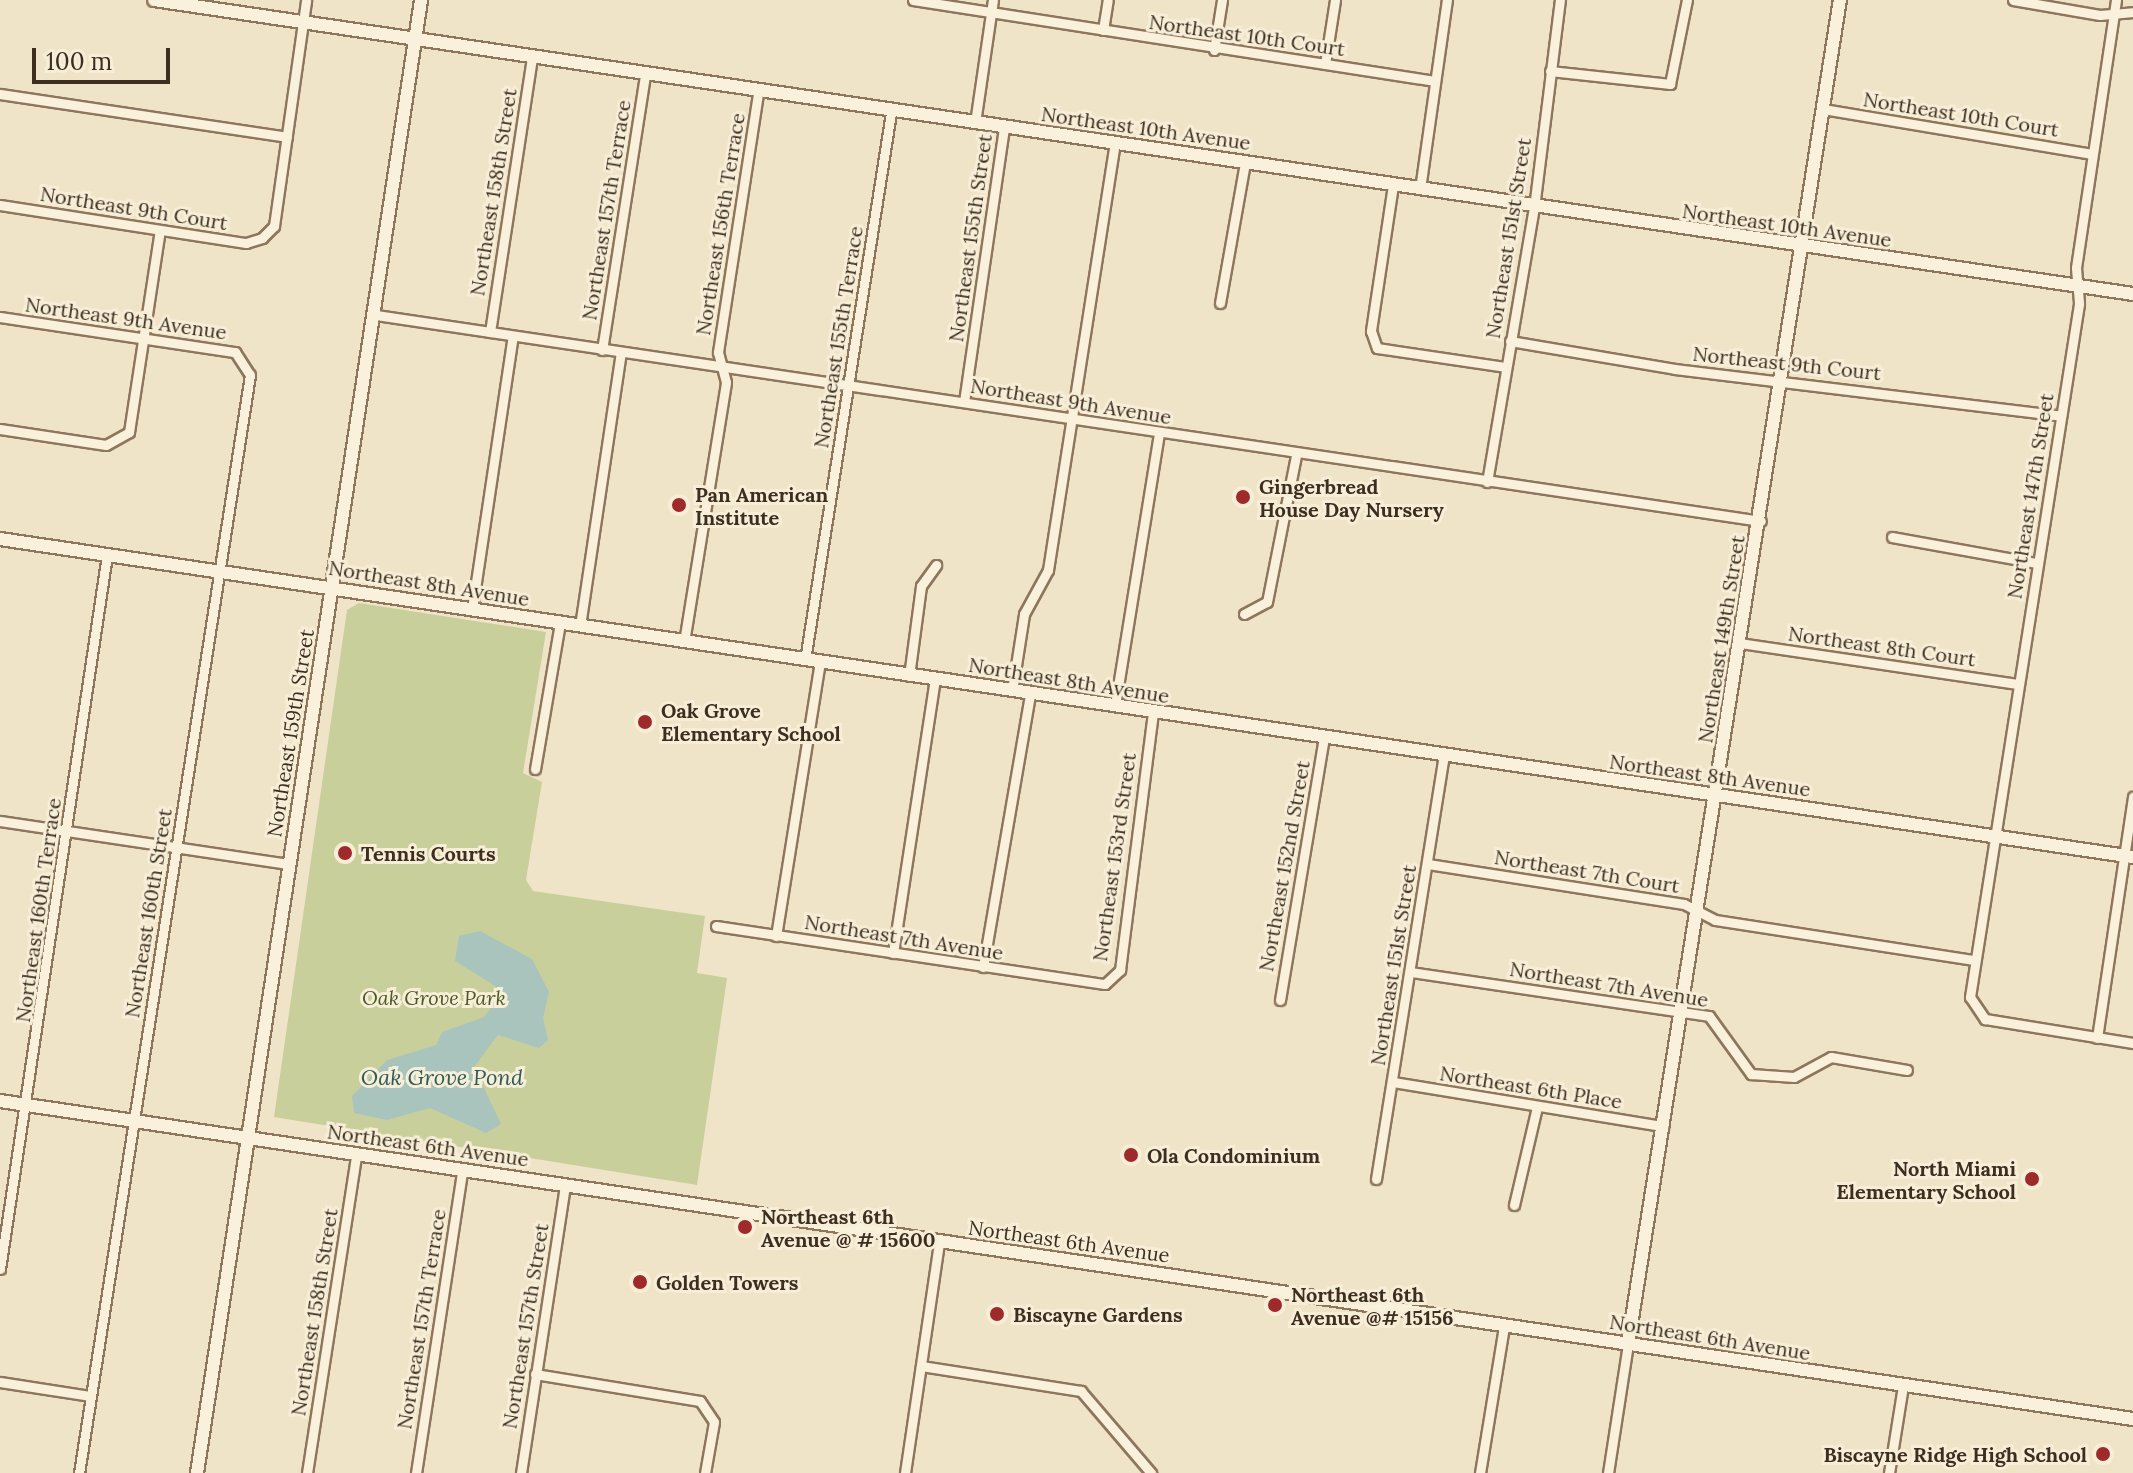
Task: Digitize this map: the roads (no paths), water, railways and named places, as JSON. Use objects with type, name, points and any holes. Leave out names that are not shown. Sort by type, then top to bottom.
[{"type":"street","name":"Northeast 10th Avenue","points":[[154,0],[201,4],[302,23],[758,94],[1115,143],[1534,208],[2133,294]]},
{"type":"street","points":[[0,94],[287,137],[306,0]]},
{"type":"street","name":"Northeast 159th Street","points":[[197,1473],[376,315],[421,0]]},
{"type":"street","name":"Northeast 10th Court","points":[[913,0],[1214,50],[1435,81]]},
{"type":"street","name":"Northeast 155th Street","points":[[975,123],[993,0]]},
{"type":"street","points":[[1103,30],[1108,0]]},
{"type":"street","points":[[1214,50],[1222,0]]},
{"type":"street","points":[[1325,64],[1335,0]]},
{"type":"street","points":[[1420,189],[1447,0]]},
{"type":"street","name":"Northeast 151st Street","points":[[1487,482],[1534,208],[1560,0]]},
{"type":"street","points":[[1550,71],[1670,84],[1687,0]]},
{"type":"street","name":"Northeast 149th Street","points":[[1608,1473],[1696,909],[1784,378],[1840,0]]},
{"type":"street","points":[[2013,0],[2100,15],[2116,5],[2133,12]]},
{"type":"street","name":"Northeast 147th Street","points":[[2097,1038],[1985,1019],[1970,997],[1973,960],[2061,416],[2079,286],[2092,154],[2116,5]]},
{"type":"street","name":"Northeast 158th Street","points":[[490,332],[532,57]]},
{"type":"street","name":"Northeast 157th Terrace","points":[[602,350],[645,75]]},
{"type":"street","name":"Northeast 156th Terrace","points":[[684,642],[726,382],[717,366],[758,94]]},
{"type":"street","name":"Northeast 10th Court","points":[[1823,109],[2092,154]]},
{"type":"street","name":"Northeast 155th Terrace","points":[[805,660],[891,113]]},
{"type":"street","name":"Northeast 155th Street","points":[[964,402],[1004,127]]},
{"type":"street","name":"Northeast 9th Court","points":[[0,205],[246,243],[262,238],[274,226],[287,137]]},
{"type":"street","points":[[1012,691],[1024,614],[1048,570],[1115,143]]},
{"type":"street","points":[[1220,303],[1245,162]]},
{"type":"street","points":[[1393,185],[1371,331],[1377,348],[1505,367]]},
{"type":"street","points":[[0,429],[121,441],[129,432],[160,230]]},
{"type":"street","name":"Northeast 9th Avenue","points":[[376,315],[964,402],[1296,455],[1761,521]]},
{"type":"street","name":"Northeast 9th Avenue","points":[[0,317],[144,339],[245,359]]},
{"type":"street","points":[[472,609],[513,336]]},
{"type":"street","name":"Northeast 9th Court","points":[[1510,341],[2061,416]]},
{"type":"street","points":[[580,626],[621,353]]},
{"type":"street","name":"Northeast 160th Street","points":[[79,1473],[250,375],[245,359]]},
{"type":"street","points":[[1115,705],[1159,433]]},
{"type":"street","points":[[1244,614],[1267,602],[1296,455]]},
{"type":"street","points":[[1892,537],[2037,563]]},
{"type":"street","points":[[0,539],[0,547]]},
{"type":"street","name":"Northeast 8th Avenue","points":[[0,539],[2128,857]]},
{"type":"street","name":"Northeast 160th Terrace","points":[[0,1269],[69,832],[107,555]]},
{"type":"street","points":[[909,676],[921,586],[936,565]]},
{"type":"street","points":[[535,769],[560,623]]},
{"type":"street","name":"Northeast 8th Court","points":[[1740,643],[2018,684]]},
{"type":"street","points":[[776,936],[820,662]]},
{"type":"street","points":[[893,953],[935,680]]},
{"type":"street","points":[[983,967],[1030,694]]},
{"type":"street","name":"Northeast 153rd Street","points":[[1087,984],[1105,984],[1120,970],[1153,713]]},
{"type":"street","name":"Northeast 152nd Street","points":[[1280,1000],[1324,738]]},
{"type":"street","name":"Northeast 151st Street","points":[[1376,1179],[1444,755]]},
{"type":"street","points":[[2133,797],[2128,857],[2097,1038],[2133,1043]]},
{"type":"street","points":[[0,821],[289,864]]},
{"type":"street","name":"Northeast 7th Court","points":[[1428,864],[1696,909],[1715,920],[1973,960]]},
{"type":"street","name":"Northeast 7th Avenue","points":[[716,926],[1087,984]]},
{"type":"street","name":"Northeast 7th Avenue","points":[[1411,972],[1682,1012],[1722,1025],[1751,1074],[1794,1077],[1831,1057],[1907,1070]]},
{"type":"street","name":"Northeast 6th Place","points":[[1393,1082],[1663,1126]]},
{"type":"street","name":"Northeast 6th Avenue","points":[[0,1101],[2133,1419]]},
{"type":"street","points":[[1514,1205],[1537,1107]]},
{"type":"street","name":"Northeast 158th Street","points":[[307,1473],[356,1156]]},
{"type":"street","name":"Northeast 157th Terrace","points":[[416,1473],[462,1171]]},
{"type":"street","name":"Northeast 157th Street","points":[[521,1473],[565,1184]]},
{"type":"street","points":[[905,1473],[939,1242]]},
{"type":"street","points":[[1480,1473],[1504,1326]]},
{"type":"street","points":[[921,1366],[1081,1391],[1151,1473]]},
{"type":"street","points":[[535,1374],[700,1401],[714,1422],[705,1473]]},
{"type":"street","points":[[0,1382],[90,1396]]},
{"type":"street","points":[[1889,1473],[1903,1386]]},
{"type":"water","name":"Oak Grove Pond","points":[[480,931],[532,959],[549,992],[543,1018],[548,1040],[539,1048],[498,1035],[474,1067],[501,1124],[486,1133],[430,1108],[387,1120],[354,1113],[352,1096],[387,1060],[436,1045],[442,1032],[484,1017],[495,1002],[500,989],[455,961],[459,936]]},
{"type":"place","name":"Gingerbread House Day Nursery","points":[[1243,497]]},
{"type":"place","name":"Pan American Institute","points":[[679,505]]},
{"type":"place","name":"Oak Grove Elementary School","points":[[645,722]]},
{"type":"place","name":"Tennis Courts","points":[[345,853]]},
{"type":"place","name":"Ola Condominium","points":[[1131,1155]]},
{"type":"place","name":"North Miami Elementary School","points":[[2032,1179]]},
{"type":"place","name":"Northeast 6th Avenue @ # 15600","points":[[745,1227]]},
{"type":"place","name":"Golden Towers","points":[[640,1282]]},
{"type":"place","name":"Northeast 6th Avenue @# 15156","points":[[1275,1305]]},
{"type":"place","name":"Biscayne Gardens","points":[[997,1314]]},
{"type":"place","name":"Biscayne Ridge High School","points":[[2103,1454]]},
{"type":"park label","name":"Oak Grove Park","points":[[434,997]]}]
